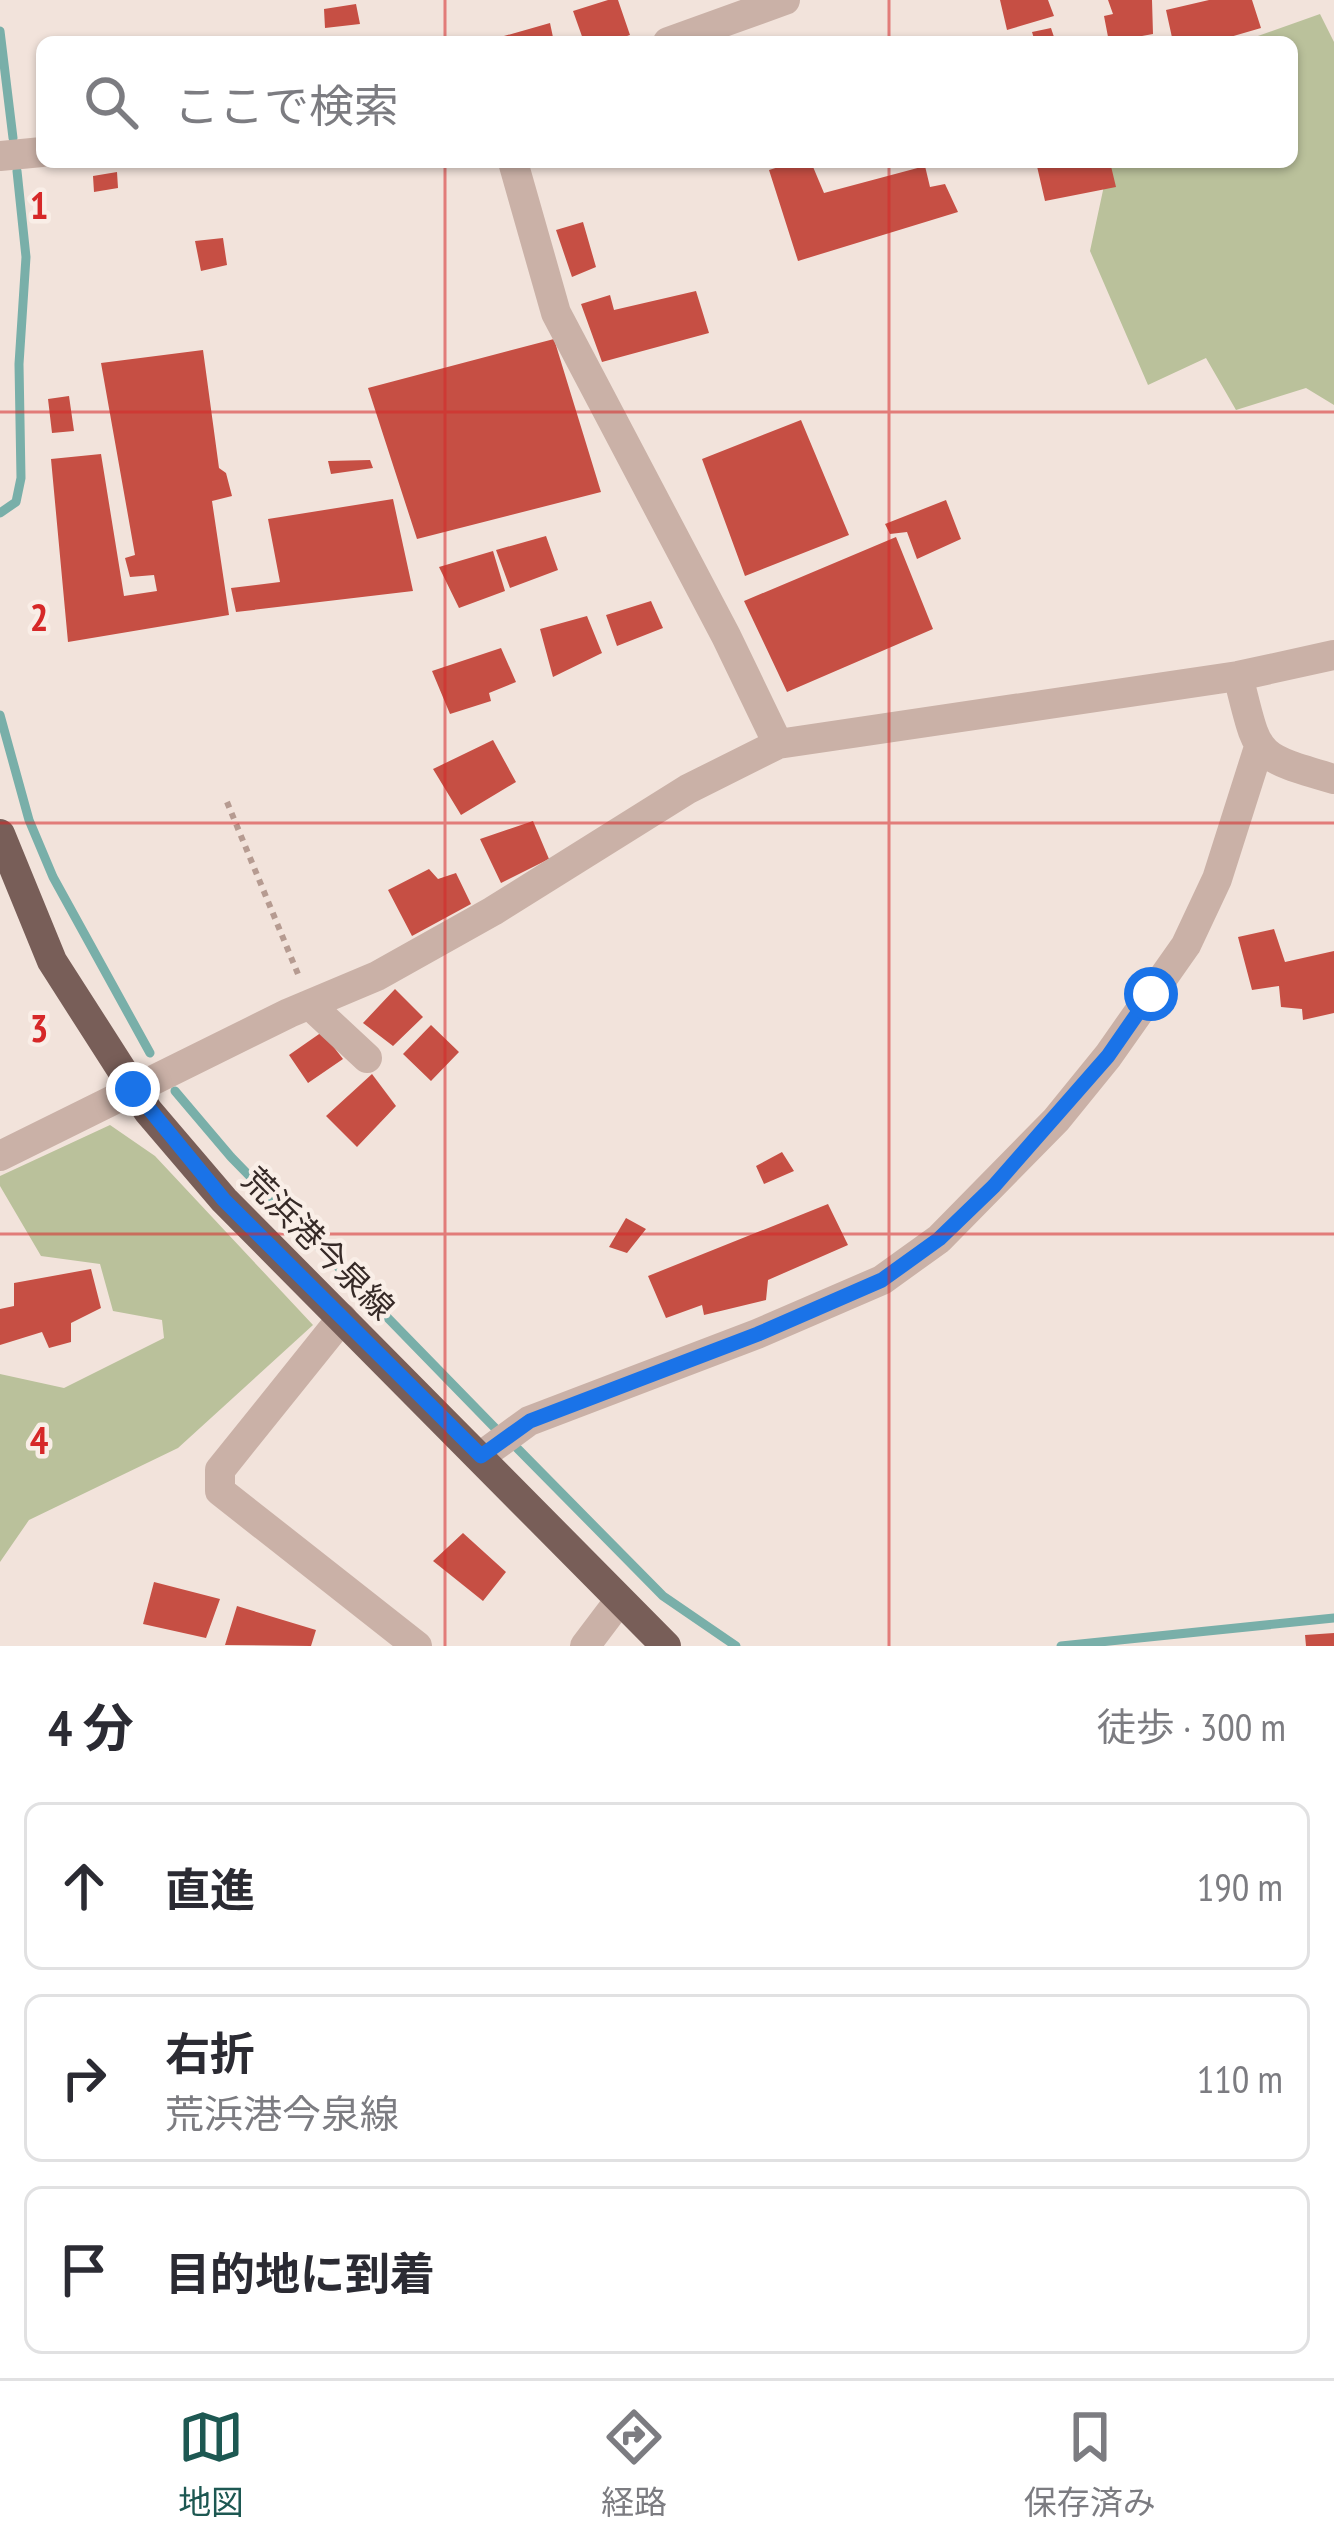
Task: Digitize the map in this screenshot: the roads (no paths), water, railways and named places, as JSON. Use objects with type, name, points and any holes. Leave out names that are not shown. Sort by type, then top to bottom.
[{"type":"main road","name":"荒浜港今泉線","points":[[0,834],[52,961],[133,1089],[224,1200],[666,1646]]},
{"type":"street","points":[[685,36],[785,0]]},
{"type":"street","points":[[0,156],[36,153]]},
{"type":"street","points":[[515,168],[556,313],[778,744]]},
{"type":"street","points":[[0,1156],[377,976],[493,911],[677,795],[778,744],[1238,676],[1334,655]]},
{"type":"street","points":[[1238,676],[1259,747],[1268,757],[1334,779]]},
{"type":"street","points":[[481,1456],[530,1421],[758,1334],[882,1280],[939,1239],[1056,1120],[1186,945],[1217,879],[1259,747]]},
{"type":"street","points":[[310,1005],[367,1058]]},
{"type":"street","points":[[342,1318],[220,1470],[220,1491],[417,1646]]},
{"type":"street","points":[[586,1646],[619,1601]]},
{"type":"waterway","points":[[0,31],[13,138]]},
{"type":"waterway","points":[[0,513],[16,502],[21,478],[19,364],[26,257],[17,171]]},
{"type":"waterway","points":[[0,715],[29,820],[53,877],[150,1053]]},
{"type":"waterway","points":[[175,1091],[231,1157],[496,1429]]},
{"type":"waterway","points":[[515,1446],[663,1596],[736,1646]]},
{"type":"waterway","points":[[1061,1646],[1334,1618]]}]
